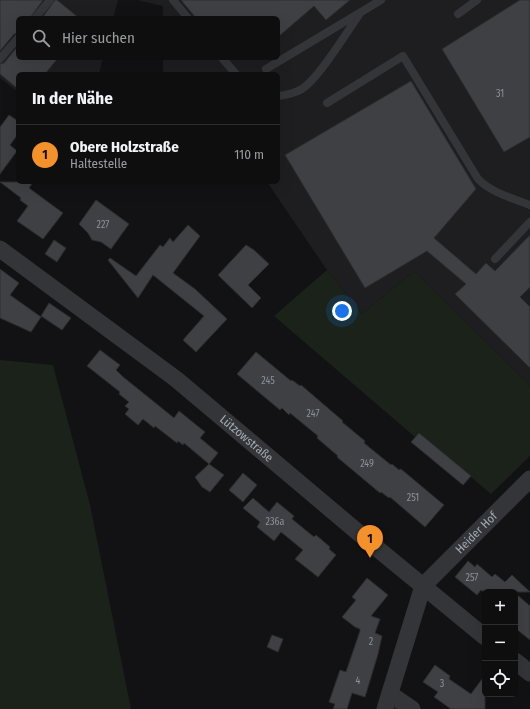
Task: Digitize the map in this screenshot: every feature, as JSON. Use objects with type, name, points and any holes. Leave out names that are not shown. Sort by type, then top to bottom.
[{"type":"street","name":"Lützowstraße","points":[[0,249],[176,379],[482,635]]},
{"type":"street","name":"Heider Hof","points":[[423,586],[530,479]]},
{"type":"street","points":[[412,709],[388,701],[423,586]]},
{"type":"street","points":[[518,664],[530,674]]},
{"type":"lane","points":[[36,16],[50,0]]},
{"type":"lane","points":[[172,0],[186,16]]},
{"type":"lane","points":[[266,69],[381,0]]},
{"type":"lane","points":[[458,14],[477,0]]},
{"type":"lane","points":[[280,96],[302,89],[313,80],[361,12]]},
{"type":"lane","points":[[0,59],[16,40]]},
{"type":"lane","points":[[327,103],[403,56],[478,179],[485,186],[530,205]]},
{"type":"lane","points":[[224,60],[234,72]]},
{"type":"lane","points":[[495,258],[530,222]]},
{"type":"shaded area","points":[[0,0],[118,0],[114,16],[16,16],[16,60],[102,60],[100,72],[16,72],[16,90],[0,78]]},
{"type":"shaded area","points":[[137,0],[530,0],[530,385],[414,271],[362,314],[327,270],[268,184],[280,184],[280,72],[163,72],[163,60],[280,60],[280,16],[163,16],[163,6]]},
{"type":"shaded area","points":[[327,270],[362,314],[414,271],[530,385],[530,456],[491,494],[419,433],[415,437],[274,316]]},
{"type":"shaded area","points":[[0,360],[53,365],[90,505],[131,709],[0,709]]},
{"type":"building","points":[[0,0],[43,0],[31,16],[16,16],[16,34],[0,51]]},
{"type":"building","points":[[55,0],[57,0],[77,16],[43,16]]},
{"type":"building","points":[[181,0],[350,0],[326,20],[314,6],[280,35],[280,16],[194,16]]},
{"type":"building","points":[[520,0],[530,0],[530,137],[504,152],[442,49]]},
{"type":"building","points":[[16,48],[16,60],[56,60],[47,72],[16,72],[16,87],[0,74],[0,64],[4,63]]},
{"type":"building","points":[[411,81],[476,189],[434,238],[476,274],[486,263],[495,271],[530,235],[530,287],[520,297],[530,307],[530,368],[455,294],[466,284],[427,251],[365,288],[285,155]]},
{"type":"building","points":[[9,115],[16,120],[16,137],[10,145],[16,150],[16,152],[0,174],[0,127]]},
{"type":"building","points":[[0,182],[32,184],[29,188],[63,213],[43,239],[17,221],[28,206],[20,200],[21,198]]},
{"type":"building","points":[[96,200],[129,224],[111,249],[101,242],[92,240],[88,233],[79,224]]},
{"type":"building","points":[[188,225],[200,236],[173,273],[195,289],[227,319],[196,352],[183,340],[204,316],[153,275],[138,298],[108,260],[110,258],[136,276],[160,245],[163,247],[170,238],[173,242]]},
{"type":"building","points":[[54,240],[66,248],[57,262],[45,254]]},
{"type":"building","points":[[246,245],[254,250],[269,264],[248,285],[261,298],[252,308],[218,275]]},
{"type":"building","points":[[0,269],[19,283],[10,295],[41,317],[31,332],[0,318]]},
{"type":"building","points":[[49,303],[71,318],[62,330],[41,316]]},
{"type":"building","points":[[100,350],[120,365],[116,370],[122,376],[174,418],[179,411],[205,432],[200,438],[218,453],[209,464],[184,443],[183,445],[178,441],[177,443],[155,426],[154,428],[143,419],[138,425],[125,414],[129,409],[125,406],[129,402],[119,394],[120,392],[87,366]]},
{"type":"building","points":[[256,352],[291,381],[292,380],[300,386],[301,385],[365,441],[364,443],[391,465],[392,464],[399,470],[401,469],[444,505],[425,527],[390,497],[389,498],[381,492],[380,493],[337,457],[338,456],[317,438],[318,436],[290,413],[289,415],[282,408],[280,410],[237,374]]},
{"type":"building","points":[[419,433],[471,476],[463,485],[411,442]]},
{"type":"building","points":[[209,464],[224,475],[210,492],[202,487],[195,477]]},
{"type":"building","points":[[243,473],[257,485],[243,502],[229,490]]},
{"type":"building","points":[[253,498],[269,512],[277,502],[294,516],[292,519],[314,537],[316,535],[330,547],[329,549],[336,555],[318,577],[295,559],[303,550],[281,532],[274,541],[257,527],[260,522],[243,508]]},
{"type":"building","points":[[468,561],[475,567],[477,564],[492,577],[495,574],[505,582],[512,575],[530,592],[518,592],[518,589],[482,589],[477,595],[455,577]]},
{"type":"building","points":[[367,578],[388,595],[371,616],[380,619],[375,633],[382,636],[378,654],[365,697],[352,693],[347,709],[333,709],[335,704],[329,702],[340,670],[346,672],[360,631],[360,629],[342,617],[356,600],[352,597]]},
{"type":"building","points":[[518,596],[530,606],[530,640],[518,630]]},
{"type":"building","points":[[272,635],[283,639],[278,652],[267,647]]},
{"type":"building","points":[[435,665],[450,676],[449,679],[471,694],[482,679],[482,697],[485,697],[485,709],[451,709],[434,697],[438,692],[423,682]]},
{"type":"place","name":"Obere Holzstraße","points":[[370,558]]}]
